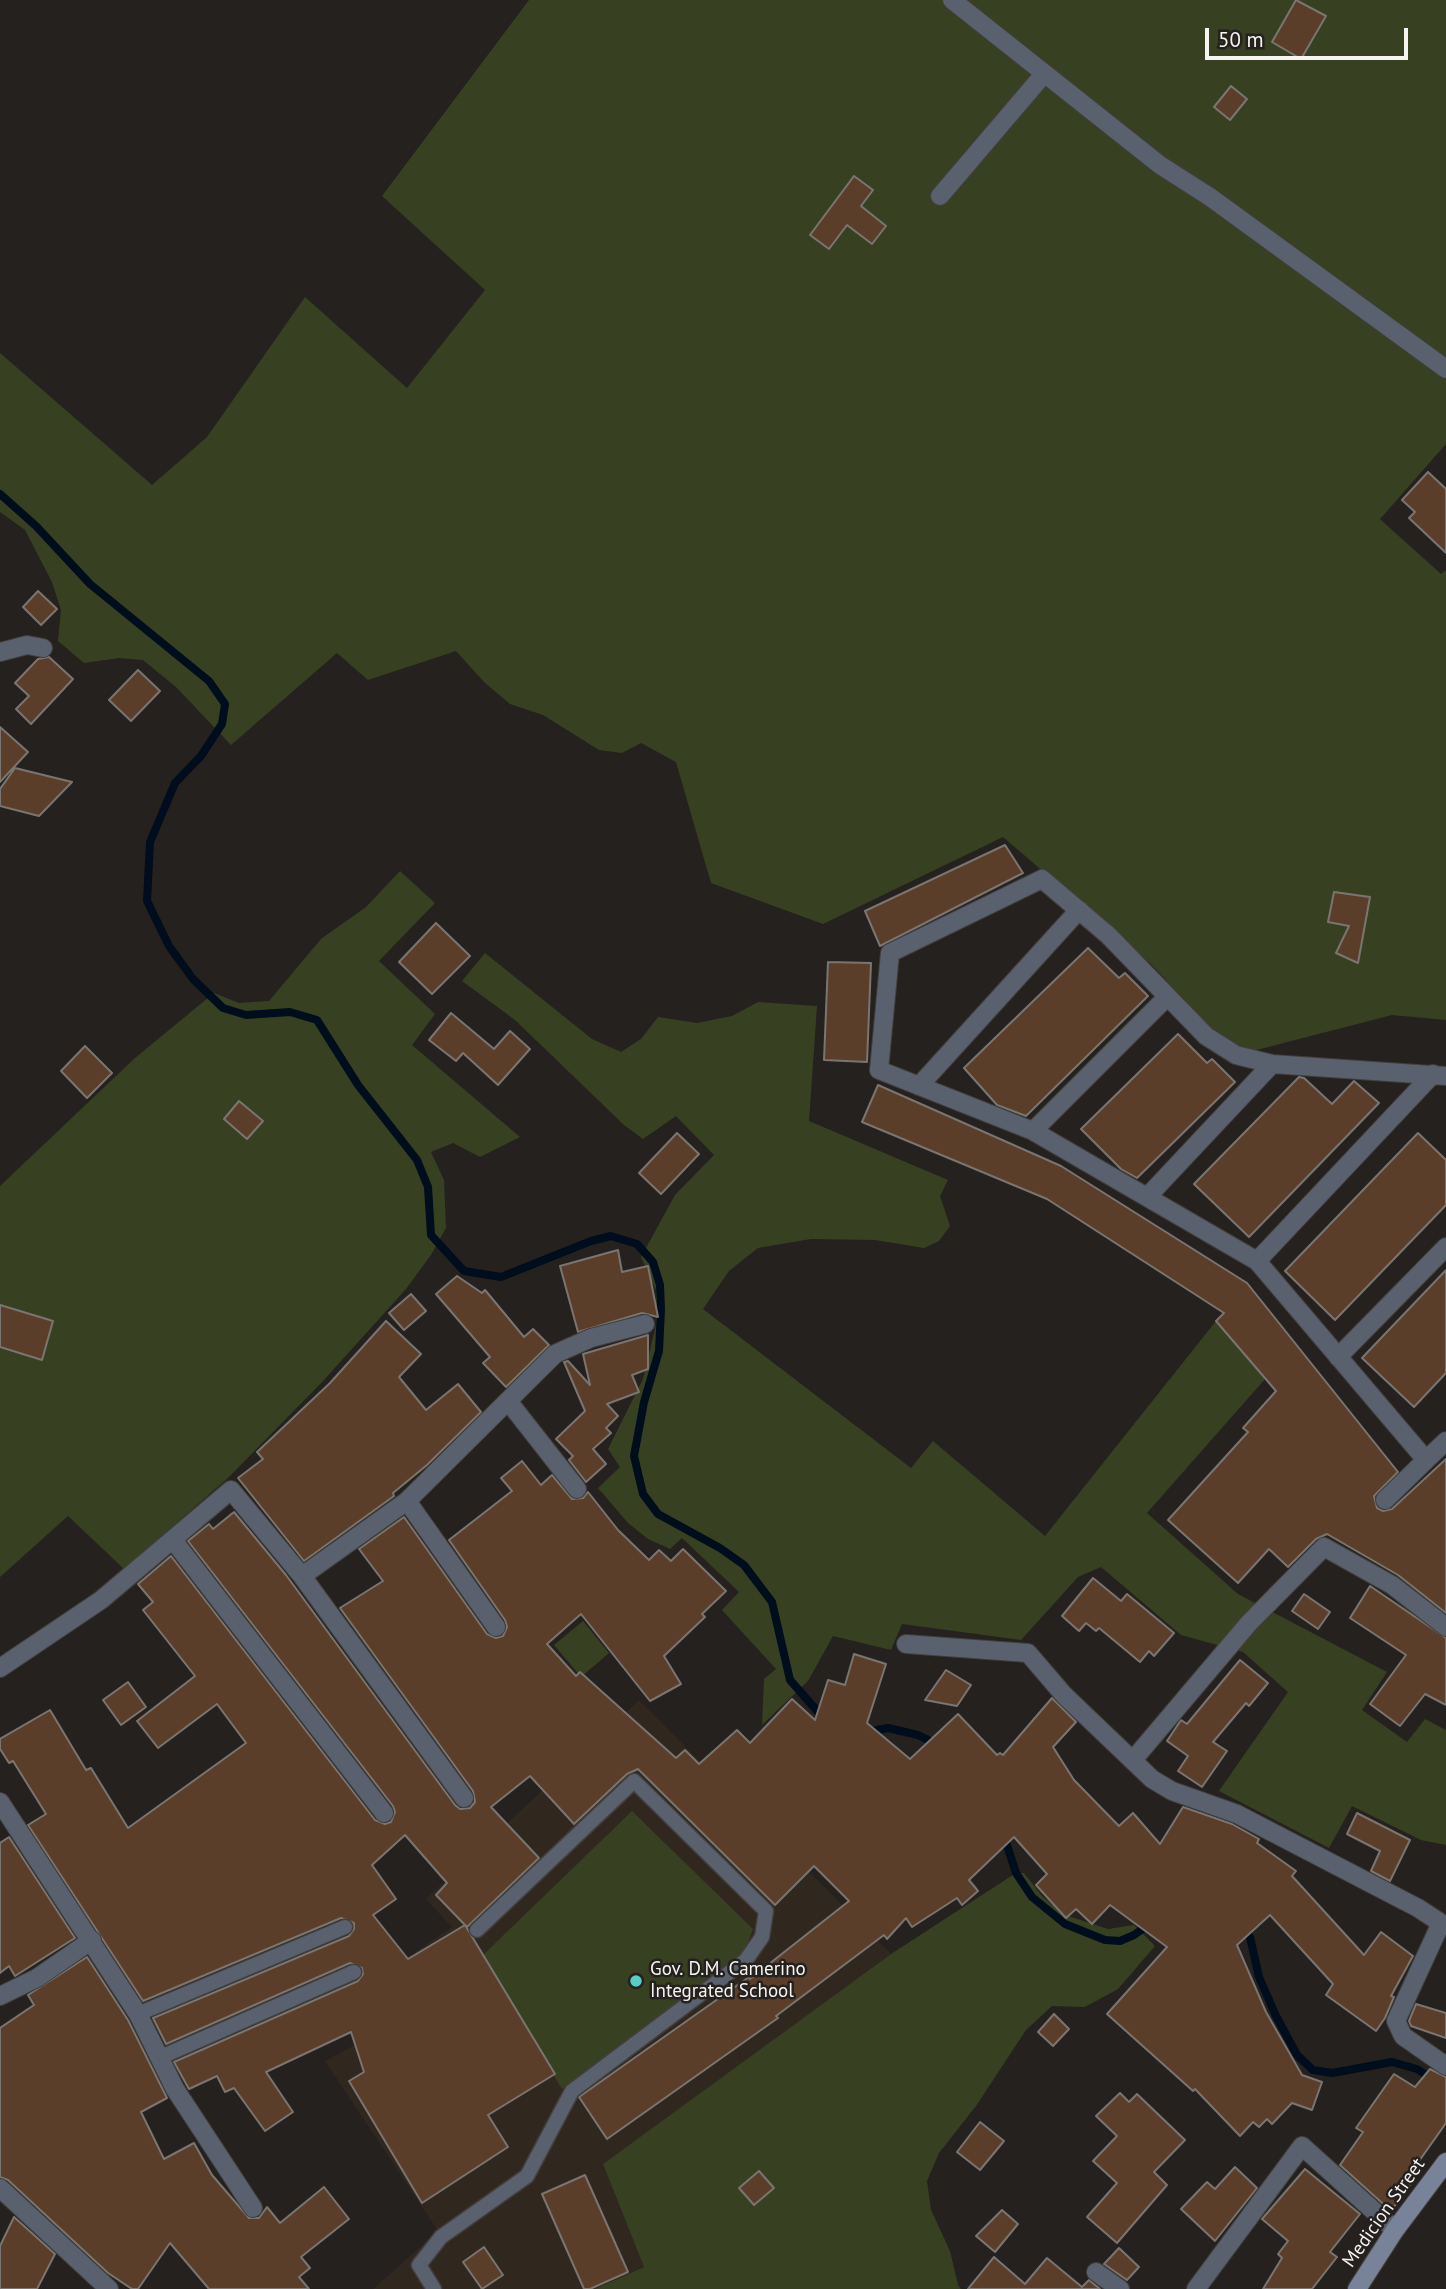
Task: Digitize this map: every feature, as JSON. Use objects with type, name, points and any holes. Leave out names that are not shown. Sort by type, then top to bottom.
[{"type":"street","points":[[952,0],[1160,165],[1210,197],[1446,369]]},
{"type":"street","points":[[940,196],[1044,74]]},
{"type":"street","points":[[0,652],[27,645],[43,648]]},
{"type":"street","points":[[1426,1460],[1257,1261],[1149,1195],[1033,1131],[879,1070],[890,953],[1042,879],[1108,935],[1166,998],[1206,1036],[1236,1055],[1272,1064],[1440,1075]]},
{"type":"street","points":[[919,1086],[1079,910]]},
{"type":"street","points":[[1033,1131],[1166,998]]},
{"type":"street","points":[[1149,1195],[1272,1064]]},
{"type":"street","points":[[1257,1261],[1440,1075]]},
{"type":"street","points":[[1338,1357],[1446,1247]]},
{"type":"street","points":[[302,1576],[407,1501],[555,1354],[591,1338],[645,1324]]},
{"type":"street","points":[[508,1401],[577,1489]]},
{"type":"street","points":[[1385,1500],[1446,1441]]},
{"type":"street","points":[[0,1668],[101,1600],[231,1490],[302,1576],[464,1798]]},
{"type":"street","points":[[407,1501],[496,1627]]},
{"type":"street","points":[[173,1541],[384,1814]]},
{"type":"street","points":[[1133,1760],[1250,1623],[1324,1547],[1392,1585],[1446,1627]]},
{"type":"street","points":[[906,1644],[1028,1653],[1065,1695],[1133,1760],[1172,1791],[1237,1814],[1418,1908],[1441,1923],[1396,2021],[1403,2036],[1446,2066]]},
{"type":"street","points":[[0,1801],[92,1940],[138,2014],[187,2109],[253,2208]]},
{"type":"street","points":[[0,1996],[37,1978],[92,1940]]},
{"type":"street","points":[[1196,2289],[1303,2146],[1395,2230]]},
{"type":"street","name":"Medicion Street","points":[[1357,2289],[1395,2230],[1446,2162]]},
{"type":"street","points":[[0,2188],[109,2289]]},
{"type":"street","points":[[1096,2272],[1120,2289]]},
{"type":"lane","points":[[434,2289],[419,2265],[441,2237],[527,2176],[572,2091],[746,1960],[762,1937],[766,1911],[634,1781],[477,1930]]},
{"type":"lane","points":[[138,2014],[345,1927]]},
{"type":"lane","points":[[161,2057],[354,1972]]},
{"type":"shaded area","name":"Gov. D.M. Camerino Integrated School","points":[[639,1700],[891,1954],[603,2164],[644,2267],[595,2289],[373,2289],[438,2231],[325,2061],[433,2003],[405,1959],[452,1927],[426,1899]]},
{"type":"green space","points":[[529,0],[1446,0],[1446,444],[1380,519],[1441,574],[1446,570],[1446,1020],[1392,1015],[1245,1053],[1218,1036],[1152,965],[1003,837],[823,924],[711,883],[676,762],[641,743],[622,753],[599,750],[543,715],[510,704],[484,682],[456,651],[368,680],[337,653],[231,745],[176,687],[143,660],[119,658],[84,663],[58,641],[61,610],[52,582],[25,530],[0,512],[0,353],[152,485],[207,437],[305,297],[407,388],[485,290],[382,196]]},
{"type":"green space","points":[[400,871],[435,903],[379,961],[435,1014],[412,1045],[520,1137],[480,1157],[453,1143],[431,1152],[444,1180],[446,1228],[431,1255],[406,1289],[323,1381],[229,1477],[124,1569],[68,1516],[0,1577],[0,1186],[135,1058],[214,993],[239,1003],[269,1001],[321,939],[366,907]]},
{"type":"green space","points":[[485,953],[592,1039],[621,1052],[641,1039],[658,1017],[697,1023],[732,1016],[758,1002],[817,1006],[809,1121],[948,1180],[940,1196],[950,1226],[939,1241],[924,1248],[875,1240],[811,1239],[758,1248],[729,1271],[703,1309],[911,1468],[933,1441],[1045,1536],[1216,1321],[1265,1379],[1147,1513],[1238,1594],[1387,1672],[1362,1710],[1407,1742],[1425,1719],[1446,1730],[1446,1845],[1421,1840],[1352,1806],[1329,1848],[1219,1791],[1288,1692],[1243,1652],[1181,1635],[1101,1567],[1078,1577],[1021,1640],[902,1624],[891,1650],[833,1636],[808,1681],[762,1725],[764,1679],[776,1669],[722,1610],[739,1592],[682,1538],[670,1549],[648,1539],[628,1523],[598,1488],[620,1467],[608,1449],[643,1379],[656,1325],[656,1290],[641,1257],[675,1195],[714,1155],[676,1116],[643,1139],[624,1125],[515,1020],[462,981]]},
{"type":"green space","points":[[583,1621],[609,1653],[581,1677],[554,1645]]},
{"type":"green space","points":[[632,1811],[753,1929],[738,1970],[562,2089],[481,1957]]},
{"type":"green space","points":[[1016,1873],[1024,1873],[1042,1896],[1065,1915],[1108,1929],[1134,1925],[1155,1946],[1118,1989],[1085,2007],[1052,2006],[1026,2030],[976,2106],[939,2153],[927,2181],[931,2210],[950,2251],[961,2289],[595,2289],[644,2267],[603,2164],[891,1954]]},
{"type":"building","points":[[1296,0],[1326,16],[1301,59],[1272,42]]},
{"type":"building","points":[[1231,86],[1247,99],[1230,120],[1214,107]]},
{"type":"building","points":[[854,176],[873,190],[861,206],[886,226],[872,244],[847,225],[829,249],[810,235]]},
{"type":"building","points":[[1428,472],[1446,489],[1446,553],[1409,518],[1415,512],[1402,500]]},
{"type":"building","points":[[38,591],[57,609],[41,625],[23,607]]},
{"type":"building","points":[[49,657],[73,679],[31,724],[16,709],[29,696],[15,683],[38,659]]},
{"type":"building","points":[[138,670],[160,691],[131,721],[109,700]]},
{"type":"building","points":[[0,727],[28,752],[0,782]]},
{"type":"building","points":[[15,768],[72,782],[39,816],[0,806],[0,789]]},
{"type":"building","points":[[1005,845],[1023,873],[880,946],[865,911]]},
{"type":"building","points":[[1334,892],[1370,897],[1358,963],[1336,953],[1349,926],[1328,922]]},
{"type":"building","points":[[436,923],[470,956],[432,994],[399,962]]},
{"type":"building","points":[[1088,948],[1119,978],[1125,973],[1148,996],[1026,1116],[997,1105],[964,1068]]},
{"type":"building","points":[[828,962],[871,963],[867,1062],[824,1060]]},
{"type":"building","points":[[451,1013],[494,1049],[510,1031],[530,1049],[498,1085],[463,1053],[456,1061],[429,1040]]},
{"type":"building","points":[[1178,1034],[1207,1063],[1212,1059],[1235,1082],[1137,1178],[1121,1169],[1081,1129]]},
{"type":"building","points":[[85,1046],[112,1073],[87,1098],[61,1071]]},
{"type":"building","points":[[1299,1077],[1304,1078],[1332,1104],[1354,1081],[1379,1103],[1249,1237],[1194,1184]]},
{"type":"building","points":[[878,1085],[1061,1166],[1247,1283],[1398,1472],[1374,1496],[1377,1508],[1383,1511],[1392,1509],[1446,1459],[1446,1613],[1398,1575],[1327,1534],[1316,1539],[1288,1567],[1269,1549],[1238,1583],[1168,1520],[1248,1432],[1243,1428],[1276,1391],[1216,1321],[1224,1313],[1047,1199],[862,1122]]},
{"type":"building","points":[[239,1101],[263,1121],[247,1139],[224,1119]]},
{"type":"building","points":[[677,1133],[699,1154],[661,1194],[639,1173]]},
{"type":"building","points":[[1418,1133],[1446,1160],[1446,1205],[1335,1320],[1285,1271]]},
{"type":"building","points":[[618,1250],[622,1272],[648,1266],[658,1317],[642,1313],[578,1332],[560,1266]]},
{"type":"building","points":[[1446,1270],[1446,1373],[1414,1407],[1362,1358]]},
{"type":"building","points":[[457,1276],[482,1293],[485,1290],[524,1337],[533,1329],[549,1345],[506,1387],[483,1363],[490,1357],[436,1294]]},
{"type":"building","points":[[411,1294],[426,1311],[404,1330],[389,1313]]},
{"type":"building","points":[[0,1305],[53,1321],[42,1360],[0,1347]]},
{"type":"building","points":[[386,1321],[421,1354],[399,1377],[426,1410],[458,1384],[481,1412],[427,1465],[393,1493],[394,1496],[304,1561],[238,1478],[263,1459],[257,1452],[330,1383]]},
{"type":"building","points":[[648,1335],[648,1369],[632,1375],[639,1392],[607,1404],[618,1416],[606,1428],[611,1433],[593,1449],[606,1464],[586,1482],[569,1460],[573,1456],[556,1439],[585,1411],[564,1362],[568,1361],[590,1385],[583,1354]]},
{"type":"building","points":[[522,1461],[541,1485],[552,1475],[572,1499],[583,1498],[588,1492],[618,1530],[649,1560],[659,1550],[671,1561],[683,1549],[726,1591],[702,1614],[705,1617],[664,1656],[681,1684],[650,1701],[581,1614],[547,1644],[576,1676],[580,1672],[676,1758],[685,1750],[699,1764],[737,1730],[750,1743],[792,1699],[815,1720],[828,1680],[845,1685],[854,1654],[886,1664],[867,1723],[910,1759],[958,1714],[997,1755],[1003,1755],[1052,1698],[1076,1722],[1053,1747],[1074,1780],[1119,1826],[1133,1813],[1160,1844],[1183,1807],[1232,1824],[1259,1839],[1257,1843],[1296,1871],[1292,1876],[1364,1955],[1381,1932],[1413,1956],[1391,1996],[1394,1997],[1385,2018],[1376,2031],[1326,1995],[1333,1984],[1270,1915],[1237,1945],[1266,2012],[1302,2075],[1322,2082],[1312,2110],[1292,2103],[1272,2124],[1267,2119],[1259,2127],[1253,2122],[1240,2136],[1195,2089],[1193,2091],[1107,2014],[1167,1947],[1110,1905],[1092,1924],[1076,1909],[1066,1918],[1036,1885],[1047,1874],[1014,1837],[969,1880],[978,1891],[962,1905],[957,1898],[912,1927],[906,1918],[887,1939],[884,1935],[776,2016],[778,2018],[607,2139],[579,2097],[749,1977],[750,1979],[849,1901],[814,1866],[775,1905],[638,1769],[627,1774],[574,1824],[530,1776],[491,1807],[539,1858],[467,1927],[465,1925],[555,2074],[488,2115],[508,2147],[422,2203],[349,2081],[364,2072],[351,2032],[266,2072],[293,2112],[265,2131],[234,2088],[225,2092],[217,2076],[189,2089],[174,2062],[358,1981],[363,1974],[362,1968],[350,1963],[166,2044],[153,2018],[349,1936],[354,1929],[354,1923],[341,1918],[143,2001],[28,1825],[46,1814],[13,1761],[9,1763],[0,1749],[0,1739],[50,1710],[86,1770],[91,1768],[128,1828],[246,1743],[217,1704],[158,1748],[137,1721],[195,1676],[143,1610],[153,1602],[138,1584],[171,1556],[375,1820],[385,1824],[391,1822],[395,1812],[393,1806],[188,1541],[209,1524],[213,1529],[234,1512],[286,1575],[455,1805],[460,1809],[470,1808],[475,1802],[473,1791],[340,1608],[383,1581],[359,1549],[404,1517],[487,1634],[496,1638],[503,1636],[507,1627],[505,1620],[449,1540],[512,1491],[501,1478]],"holes":[[[405,1835],[447,1883],[436,1895],[465,1925],[408,1959],[373,1915],[396,1899],[372,1865]]]},
{"type":"building","points":[[1093,1578],[1121,1601],[1127,1594],[1174,1633],[1154,1656],[1149,1651],[1140,1662],[1099,1628],[1096,1631],[1086,1623],[1079,1631],[1062,1616]]},
{"type":"building","points":[[1370,1586],[1446,1638],[1446,1705],[1425,1694],[1400,1726],[1370,1704],[1406,1655],[1350,1618]]},
{"type":"building","points":[[1304,1594],[1330,1612],[1318,1629],[1292,1611]]},
{"type":"building","points":[[1240,1660],[1268,1683],[1249,1706],[1246,1703],[1213,1742],[1227,1751],[1202,1787],[1178,1771],[1188,1756],[1167,1741],[1181,1720],[1187,1724]]},
{"type":"building","points":[[946,1670],[971,1685],[957,1706],[925,1700]]},
{"type":"building","points":[[128,1682],[146,1707],[121,1725],[103,1700]]},
{"type":"building","points":[[1357,1813],[1410,1840],[1390,1881],[1371,1871],[1380,1851],[1347,1834]]},
{"type":"building","points":[[9,1837],[75,1938],[15,1976],[9,1966],[0,1973],[0,1843]]},
{"type":"building","points":[[87,1957],[128,2020],[167,2098],[141,2112],[164,2159],[194,2143],[212,2175],[249,2218],[259,2218],[267,2207],[280,2223],[324,2187],[349,2219],[301,2257],[310,2268],[299,2277],[309,2289],[209,2289],[170,2243],[138,2289],[132,2289],[108,2273],[8,2180],[0,2177],[0,2028],[34,2005],[28,1995]]},
{"type":"building","points":[[1416,2004],[1446,2013],[1446,2038],[1411,2026],[1409,2021]]},
{"type":"building","points":[[1054,2014],[1069,2029],[1053,2046],[1038,2032]]},
{"type":"building","points":[[1430,2069],[1446,2077],[1446,2123],[1407,2178],[1412,2182],[1391,2211],[1340,2165],[1363,2132],[1356,2128],[1394,2074],[1415,2087]]},
{"type":"building","points":[[1120,2093],[1129,2102],[1137,2094],[1185,2140],[1154,2172],[1167,2185],[1117,2243],[1087,2217],[1117,2183],[1093,2161],[1117,2136],[1096,2116]]},
{"type":"building","points":[[980,2122],[1004,2141],[980,2170],[957,2152]]},
{"type":"building","points":[[1235,2167],[1257,2188],[1215,2241],[1181,2209],[1207,2182],[1215,2189]]},
{"type":"building","points":[[1305,2169],[1360,2214],[1330,2252],[1337,2257],[1312,2289],[1263,2289],[1282,2258],[1278,2254],[1288,2241],[1262,2219]]},
{"type":"building","points":[[759,2171],[774,2188],[754,2205],[739,2188]]},
{"type":"building","points":[[585,2175],[628,2272],[590,2289],[584,2289],[542,2194]]},
{"type":"building","points":[[1002,2210],[1018,2224],[995,2252],[976,2236]]},
{"type":"building","points":[[14,2217],[55,2254],[37,2289],[0,2289],[0,2246]]},
{"type":"building","points":[[484,2247],[503,2275],[482,2289],[463,2262]]},
{"type":"building","points":[[1119,2248],[1139,2267],[1127,2280],[1104,2264]]},
{"type":"building","points":[[994,2257],[1025,2284],[1047,2258],[1082,2287],[1089,2280],[1100,2289],[968,2289]]},
{"type":"waterway","points":[[0,494],[36,526],[90,584],[209,681],[225,704],[222,724],[201,756],[175,783],[150,842],[147,901],[169,946],[193,979],[223,1008],[246,1015],[290,1012],[317,1020],[358,1085],[417,1160],[428,1187],[431,1235],[464,1271],[501,1277],[591,1241],[611,1236],[637,1244],[653,1262],[660,1285],[659,1351],[644,1402],[634,1456],[643,1494],[658,1514],[720,1548],[744,1565],[772,1602],[790,1680],[819,1713],[827,1717]]},
{"type":"waterway","points":[[867,1732],[888,1728],[918,1735],[938,1745]]},
{"type":"waterway","points":[[1003,1833],[1016,1873],[1032,1897],[1065,1924],[1105,1940],[1120,1941],[1151,1923]]},
{"type":"waterway","points":[[1240,1927],[1250,1937],[1259,1977],[1276,2016],[1297,2055],[1313,2070],[1332,2073],[1392,2062],[1417,2069],[1446,2088]]},
{"type":"place","name":"Gov. D.M. Camerino Integrated School","points":[[636,1981]]}]
